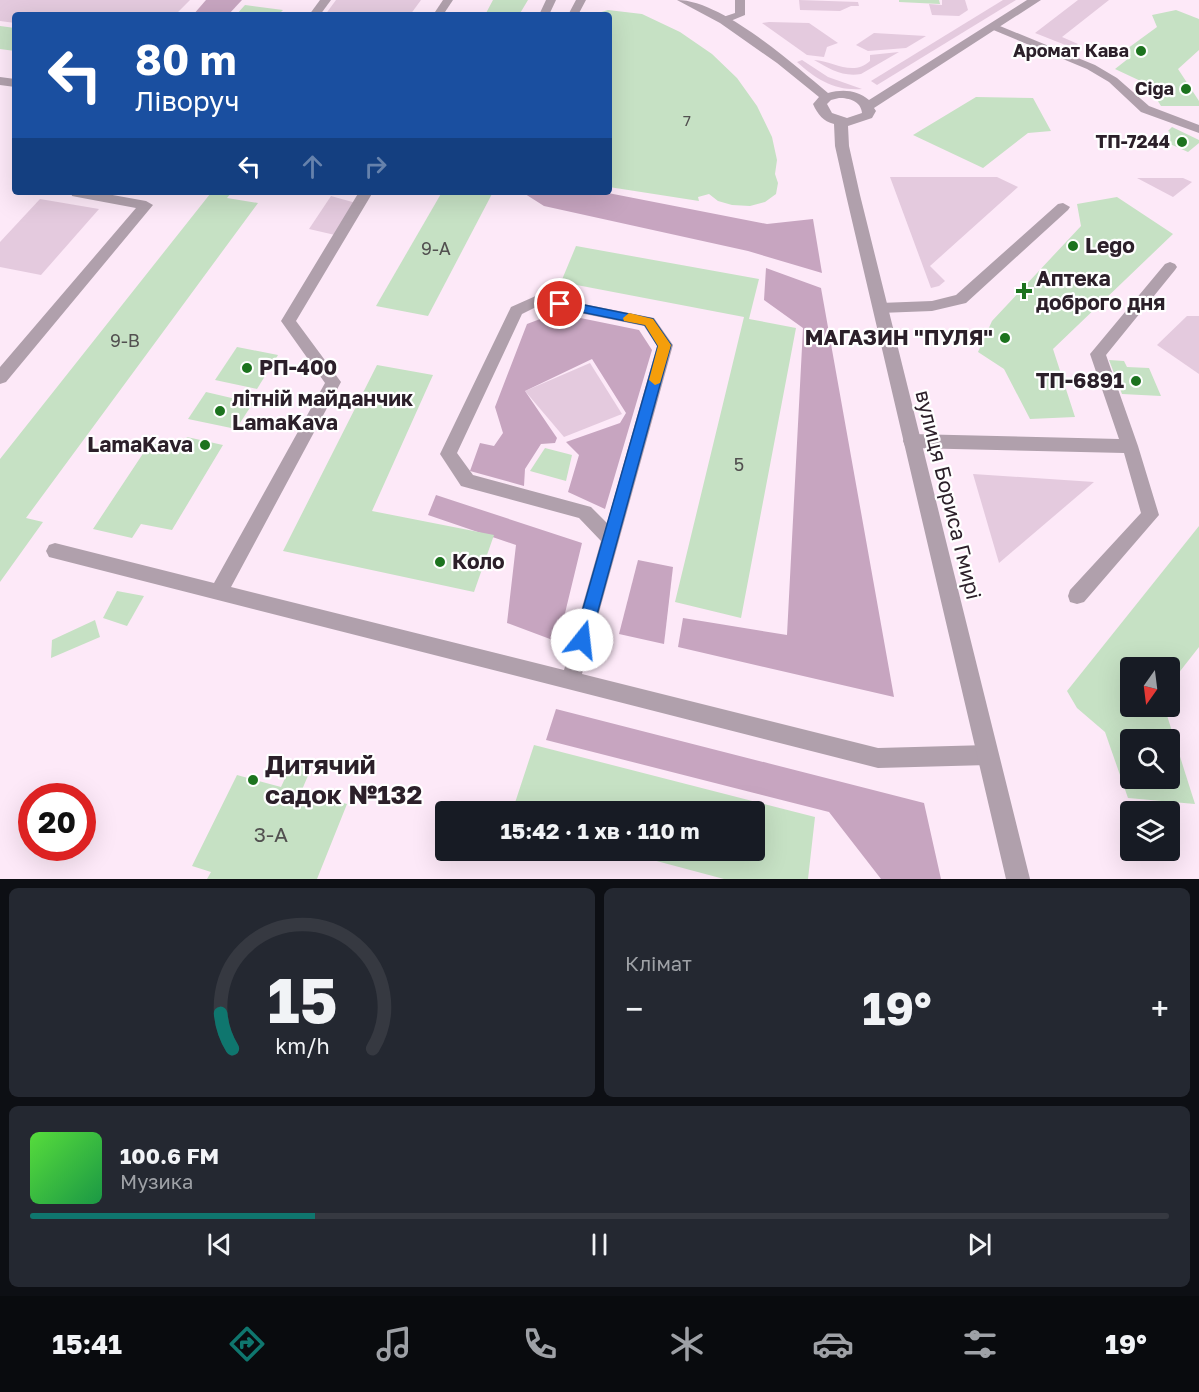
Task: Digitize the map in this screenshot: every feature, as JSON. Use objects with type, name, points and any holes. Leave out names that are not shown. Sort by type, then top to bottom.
[{"type":"street","points":[[683,0],[724,20],[781,60],[826,97]]},
{"type":"street","points":[[868,106],[1035,0]]},
{"type":"street","points":[[846,94],[860,99],[868,106],[869,111],[863,118],[842,121],[828,117],[820,104],[826,97],[846,94]]},
{"type":"street","name":"вулиця Бориса Гмирі","points":[[842,121],[843,146],[850,186],[1018,879]]},
{"type":"lane","points":[[316,12],[326,0]]},
{"type":"lane","points":[[724,20],[740,15],[740,0]]},
{"type":"lane","points":[[995,27],[1091,67],[1113,80],[1145,109],[1199,129]]},
{"type":"lane","points":[[0,378],[146,205],[94,195]]},
{"type":"lane","points":[[218,593],[333,382],[288,321],[364,195]]},
{"type":"lane","points":[[880,308],[932,306],[961,299],[1063,207]]},
{"type":"lane","points":[[1077,596],[1150,515],[1130,446],[1098,354],[1170,267]]},
{"type":"lane","points":[[571,680],[611,539],[665,345],[649,322],[538,300],[516,311],[448,454],[467,481],[585,512],[611,539]]},
{"type":"lane","points":[[911,441],[1130,446]]},
{"type":"lane","points":[[55,551],[878,758],[988,755]]},
{"type":"shaded area","points":[[0,0],[190,0],[178,12],[12,12],[12,23],[0,21]]},
{"type":"shaded area","points":[[206,0],[242,0],[231,12],[196,12]]},
{"type":"shaded area","points":[[336,0],[421,0],[412,12],[327,12]]},
{"type":"shaded area","points":[[799,0],[858,2],[859,6],[851,6],[840,11],[800,10]]},
{"type":"shaded area","points":[[942,0],[965,0],[968,10],[959,16],[932,15],[929,4],[942,5]]},
{"type":"shaded area","points":[[1003,0],[1016,0],[877,85],[871,81]]},
{"type":"shaded area","points":[[1078,0],[1109,0],[1062,37],[1078,44],[1073,48],[1035,33]]},
{"type":"shaded area","points":[[762,23],[809,23],[838,43],[827,47],[824,57],[807,55]]},
{"type":"shaded area","points":[[874,33],[926,36],[906,48],[868,51],[856,45]]},
{"type":"shaded area","points":[[899,52],[861,74],[854,75],[831,69],[814,60],[857,68],[870,61],[870,55]]},
{"type":"shaded area","points":[[802,60],[828,77],[862,89],[843,88],[827,83],[797,62]]},
{"type":"shaded area","points":[[890,177],[997,177],[1018,187],[930,266],[945,281],[931,288]]},
{"type":"shaded area","points":[[1137,178],[1183,178],[1192,182],[1173,197]]},
{"type":"shaded area","points":[[612,194],[767,224],[813,219],[822,273],[748,251],[544,206],[527,195]]},
{"type":"shaded area","points":[[331,196],[356,203],[335,235],[309,229]]},
{"type":"shaded area","points":[[40,199],[99,209],[41,275],[0,267],[0,242]]},
{"type":"shaded area","points":[[766,268],[821,288],[894,697],[678,647],[683,618],[787,635],[803,328],[764,300]]},
{"type":"shaded area","points":[[556,313],[639,330],[652,350],[605,509],[568,492],[579,455],[566,442],[620,423],[626,413],[592,359],[525,391],[557,438],[555,443],[541,444],[525,469],[524,486],[470,471],[480,443],[494,446],[503,433],[495,407],[527,324]]},
{"type":"shaded area","points":[[1187,316],[1199,316],[1199,374],[1157,345]]},
{"type":"shaded area","points":[[590,363],[622,414],[564,437],[525,391]]},
{"type":"shaded area","points":[[973,474],[1094,482],[999,563]]},
{"type":"shaded area","points":[[436,495],[582,543],[558,642],[507,623],[516,545],[428,515]]},
{"type":"shaded area","points":[[638,560],[673,567],[664,644],[619,634]]},
{"type":"shaded area","points":[[556,709],[924,803],[941,879],[881,879],[829,812],[546,740]]},
{"type":"building","points":[[493,0],[528,0],[521,12],[487,12]]},
{"type":"building","points":[[899,0],[939,0],[940,4],[899,2]]},
{"type":"building","points":[[245,5],[283,10],[281,12],[239,12]]},
{"type":"building","points":[[608,10],[642,14],[680,32],[712,54],[737,78],[757,106],[772,137],[777,160],[776,194],[765,202],[750,206],[718,201],[709,194],[698,197],[699,201],[612,187],[612,12],[602,12]]},
{"type":"building","points":[[1176,10],[1199,19],[1199,50],[1178,69],[1199,101],[1199,106],[1161,106],[1147,84],[1115,69],[1129,58],[1120,54],[1157,27],[1152,15]]},
{"type":"building","points":[[0,26],[12,28],[12,51],[0,49]]},
{"type":"building","points":[[976,97],[1033,98],[1051,131],[1028,133],[983,168],[913,135]]},
{"type":"building","name":"ТП-7244","points":[[1172,127],[1199,140],[1199,143],[1188,152],[1161,140]]},
{"type":"building","points":[[209,195],[230,195],[227,198],[258,203],[26,518],[43,522],[0,582],[0,459]]},
{"type":"building","points":[[440,195],[491,195],[428,316],[376,306]]},
{"type":"building","points":[[1117,197],[1173,234],[1053,349],[1075,417],[1030,419],[1004,369],[978,352],[992,321],[1081,226],[1077,204]]},
{"type":"building","points":[[576,246],[759,279],[749,319],[796,328],[741,618],[675,602],[744,317],[561,282]]},
{"type":"building","name":"РП-400","points":[[237,347],[278,355],[257,389],[215,380]]},
{"type":"building","name":"ТП-6891","points":[[1109,360],[1124,361],[1127,367],[1149,368],[1161,396],[1122,394]]},
{"type":"building","points":[[377,365],[433,375],[372,511],[494,535],[474,592],[283,551]]},
{"type":"building","name":"літній майданчик LamaKava","points":[[206,392],[253,403],[236,429],[188,419]]},
{"type":"building","points":[[187,437],[223,445],[172,530],[141,524],[132,538],[93,529],[150,443],[179,450]]},
{"type":"building","points":[[545,448],[572,455],[566,481],[530,471]]},
{"type":"building","points":[[1199,526],[1199,647],[1180,671],[1180,657],[1120,657],[1120,717],[1167,717],[1171,729],[1120,729],[1120,775],[1105,732],[1077,708],[1067,691]]},
{"type":"building","points":[[117,591],[144,596],[127,626],[103,618]]},
{"type":"building","points":[[95,620],[100,637],[51,658],[52,640]]},
{"type":"building","points":[[534,745],[753,801],[516,801]]},
{"type":"building","points":[[1180,757],[1195,804],[1180,801],[1128,798],[1125,789],[1180,789]]},
{"type":"building","points":[[294,759],[313,764],[301,792],[347,804],[317,879],[207,879],[211,872],[192,866],[237,775],[281,787]]},
{"type":"building","points":[[765,804],[815,817],[808,879],[724,879],[656,861],[765,861]]},
{"type":"slow traffic","points":[[629,318],[649,322],[665,345],[655,380]]},
{"type":"place","name":"Аромат Кава","points":[[1141,51]]},
{"type":"place","name":"Ciga","points":[[1186,89]]},
{"type":"place","name":"ТП-7244","points":[[1182,142]]},
{"type":"place","name":"Lego","points":[[1073,246]]},
{"type":"place","name":"Аптека доброго дня","points":[[1024,291]]},
{"type":"place","name":"МАГАЗИН \"ПУЛЯ\"","points":[[1005,338]]},
{"type":"place","name":"РП-400","points":[[247,368]]},
{"type":"place","name":"ТП-6891","points":[[1136,381]]},
{"type":"place","name":"літній майданчик LamaKava","points":[[220,411]]},
{"type":"place","name":"LamaKava","points":[[205,445]]},
{"type":"place","name":"Коло","points":[[440,562]]},
{"type":"place","name":"Дитячий садок №132","points":[[253,780]]},
{"type":"route","points":[[560,304],[649,322],[665,345],[582,640]]}]
